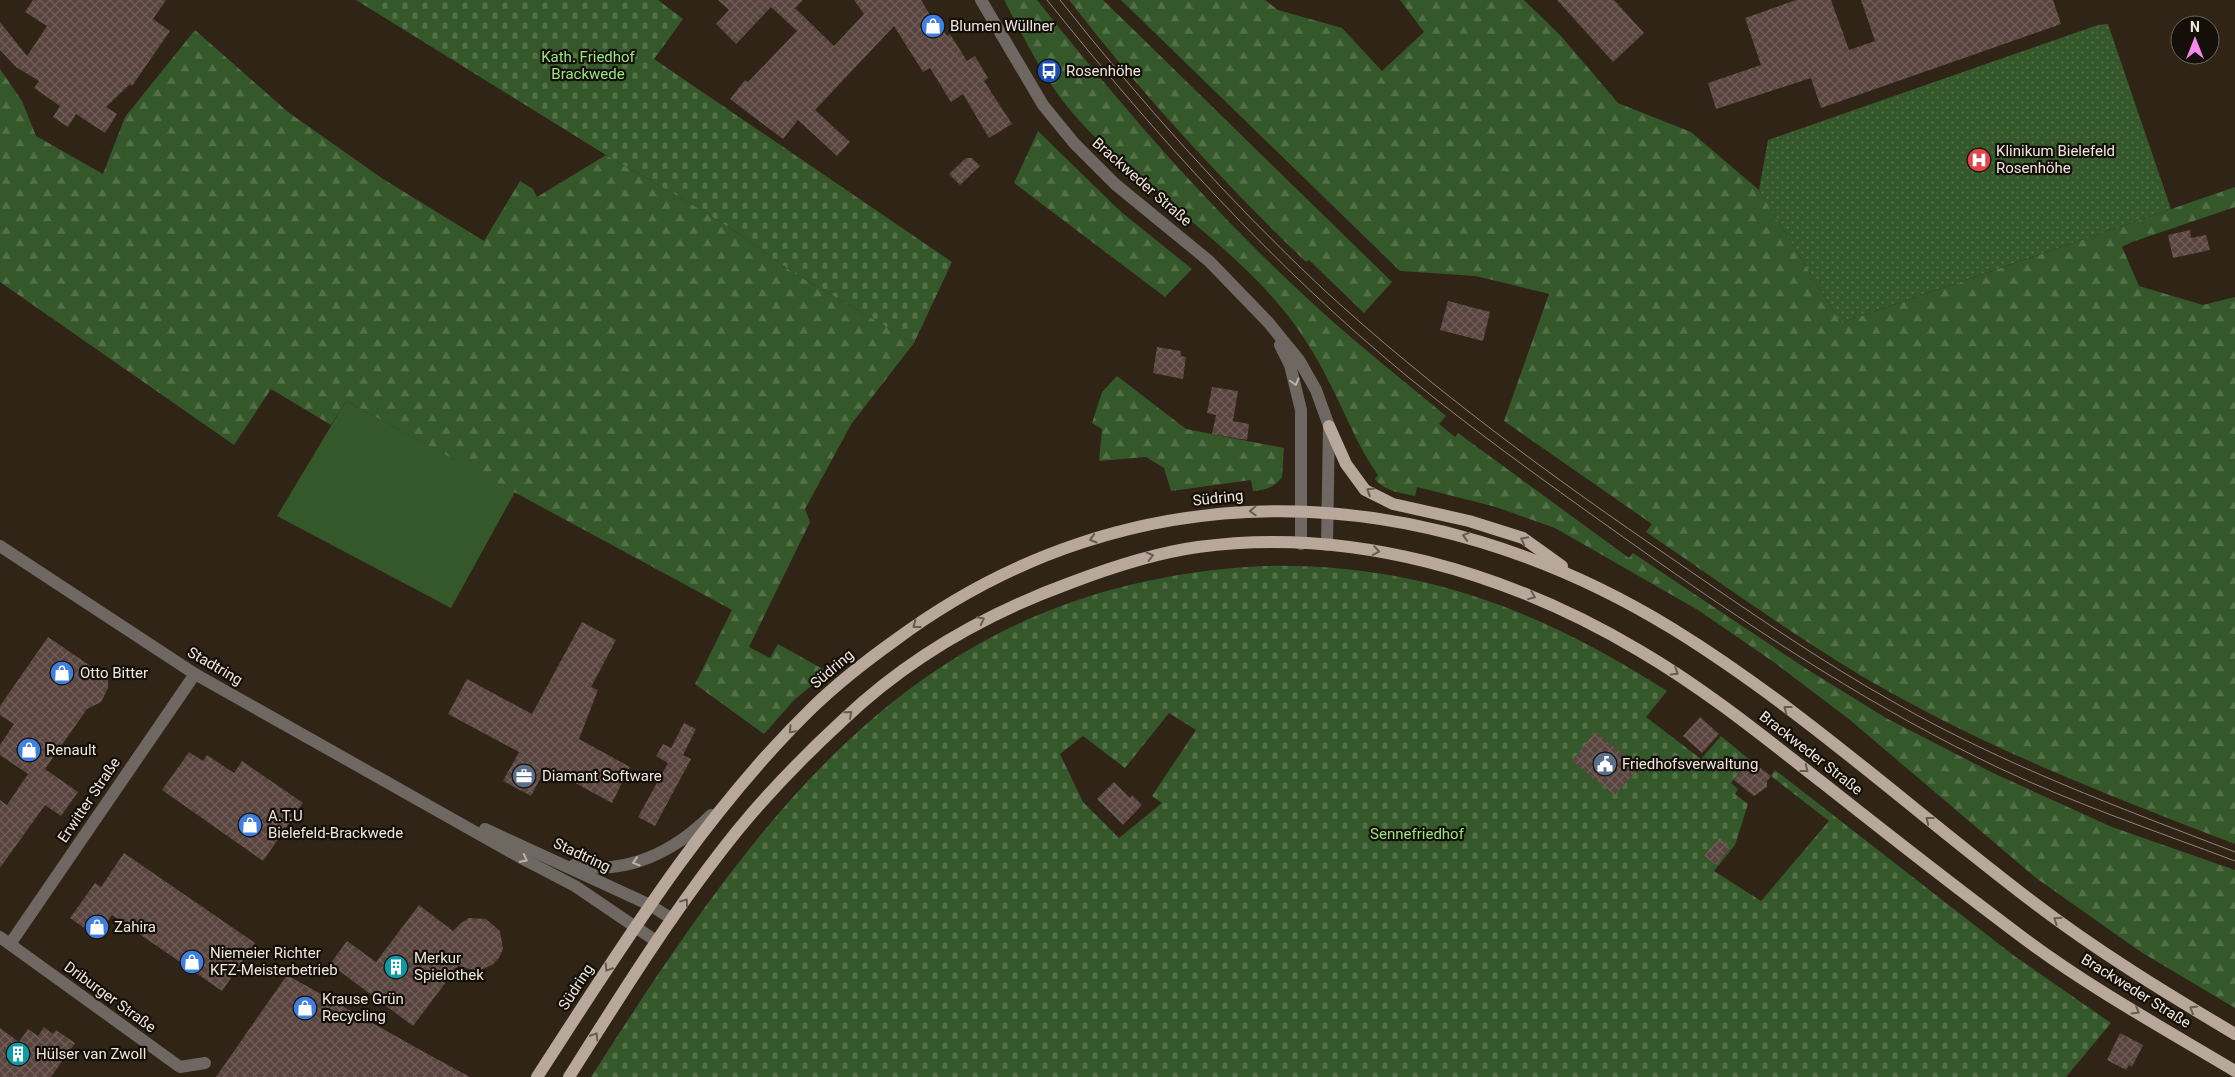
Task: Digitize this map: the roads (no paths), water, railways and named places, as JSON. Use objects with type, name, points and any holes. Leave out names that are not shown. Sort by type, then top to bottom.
[{"type":"main road","points":[[1329,426],[1346,464],[1365,490],[1393,504],[1469,521],[1522,538],[1578,577]]},
{"type":"main road","name":"Brackweder Straße","points":[[1301,511],[1358,514],[1461,535],[1513,552],[1578,577],[1670,627],[1725,663],[1835,746],[2034,904],[2169,995],[2235,1034]]},
{"type":"main road","name":"Südring","points":[[537,1077],[650,905],[732,795],[814,706],[865,662],[927,616],[1000,575],[1078,543],[1153,524],[1198,516],[1240,512],[1301,511]]},
{"type":"main road","points":[[569,1077],[656,941],[738,830],[791,772],[846,717],[917,660],[946,640],[1016,604],[1126,562],[1200,547],[1236,544],[1301,544]]},
{"type":"main road","name":"Brackweder Straße","points":[[1301,544],[1328,545],[1397,555],[1475,575],[1549,603],[1642,652],[1688,680],[1751,726],[2031,944],[2094,986],[2235,1071]]},
{"type":"street","name":"Brackweder Straße","points":[[981,0],[1043,105],[1074,143],[1115,184],[1209,261],[1268,322],[1299,360],[1316,390],[1329,426],[1328,545]]},
{"type":"street","name":"Brackweder Straße","points":[[1268,322],[1290,365],[1297,386],[1301,410],[1301,544]]},
{"type":"street","name":"Stadtring","points":[[0,546],[196,674],[575,886],[656,941]]},
{"type":"street","name":"Erwitter Straße","points":[[5,941],[196,674]]},
{"type":"street","points":[[557,861],[599,868],[628,865],[654,856],[697,829],[732,795]]},
{"type":"street","name":"Stadtring","points":[[421,801],[557,861],[650,905],[672,919]]},
{"type":"street","name":"Driburger Straße","points":[[5,941],[180,1067],[205,1064]]},
{"type":"tram line","points":[[1047,0],[1130,101],[1174,150],[1263,245],[1310,290],[1358,335],[1408,377],[1468,424],[1561,492],[1654,559],[1779,644],[1909,722],[1954,746],[2028,781],[2235,861]]},
{"type":"tram line","points":[[1060,0],[1122,76],[1186,149],[1253,221],[1323,289],[1407,362],[1538,464],[1628,529],[1756,616],[1812,653],[1897,704],[1979,747],[2021,766],[2106,802],[2235,852]]},
{"type":"place","name":"Blumen Wüllner","points":[[933,26]]},
{"type":"place","name":"Rosenhöhe","points":[[1049,71]]},
{"type":"place","name":"Klinikum Bielefeld Rosenhöhe","points":[[1979,160]]},
{"type":"place","name":"Otto Bitter","points":[[62,673]]},
{"type":"place","name":"Renault","points":[[29,750]]},
{"type":"place","name":"Friedhofsverwaltung","points":[[1605,764]]},
{"type":"place","name":"Diamant Software","points":[[524,776]]},
{"type":"place","name":"A.T.U Bielefeld-Brackwede","points":[[250,825]]},
{"type":"place","name":"Zahira","points":[[97,927]]},
{"type":"place","name":"Niemeier Richter KFZ-Meisterbetrieb","points":[[192,962]]},
{"type":"place","name":"Merkur Spielothek","points":[[396,967]]},
{"type":"place","name":"Krause Grün Recycling","points":[[305,1008]]},
{"type":"place","name":"Hülser van Zwoll","points":[[18,1054]]},
{"type":"park label","name":"Kath. Friedhof Brackwede","points":[[588,66]]},
{"type":"park label","name":"Sennefriedhof","points":[[1417,834]]}]
